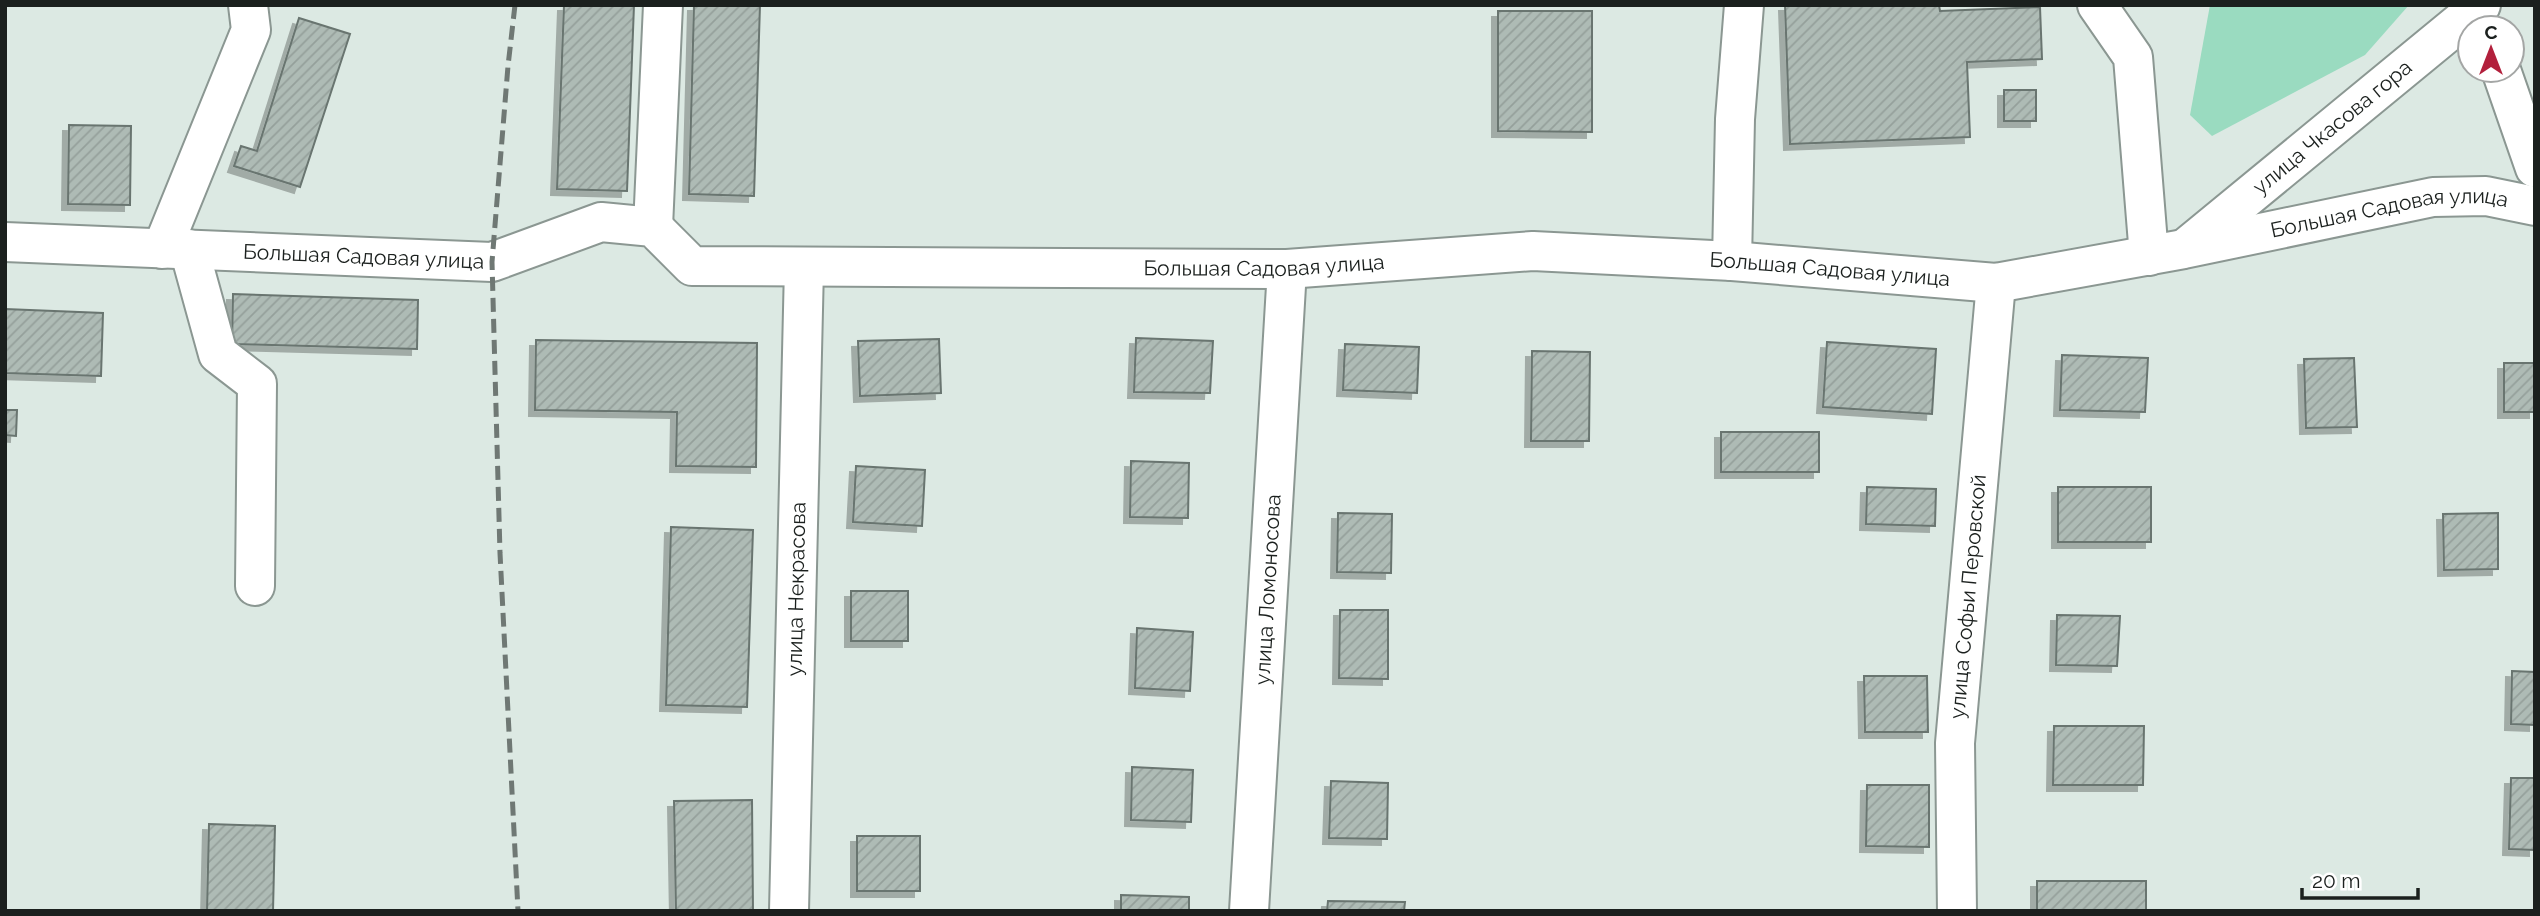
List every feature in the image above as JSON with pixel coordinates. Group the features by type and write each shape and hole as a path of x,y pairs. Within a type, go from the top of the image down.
{"street":[{"path":"248,5 251,30 175,249 218,354 257,384 255,586"},
{"path":"653,227 663,5"},
{"path":"1732,261 1735,119 1744,5"},
{"path":"2097,5 2133,57 2166,253"},
{"name":"улица Чкасова гора","path":"2166,253 2482,13"},
{"path":"2506,84 2535,168"},
{"name":"Большая Садовая улица","path":"5,242 492,262 601,222 653,227 692,265 1287,270 1532,251 1732,261 1996,283 2166,253 2433,197 2486,196 2535,206"},
{"name":"улица Некрасова","path":"789,911 804,267"},
{"name":"улица Ломоносова","path":"1248,911 1287,270"},
{"name":"улица Софьи Перовской","path":"1956,911 1955,743 1996,283"}],"green space":[{"path":"2210,5 2409,5 2365,55 2212,136 2190,115"}],"building":[{"path":"564,5 634,5 627,191 557,189"},
{"path":"694,5 760,5 754,196 689,194"},
{"path":"1785,5 1939,5 1940,11 2040,7 2042,59 1967,62 1970,137 1790,144"},
{"path":"1498,11 1592,11 1592,132 1498,131"},
{"path":"299,18 350,34 300,187 234,166 241,146 257,151"},
{"path":"2004,90 2036,90 2036,121 2004,121"},
{"path":"69,125 131,126 130,205 68,204"},
{"path":"233,294 418,300 417,349 232,344"},
{"path":"5,309 103,313 101,376 5,373"},
{"path":"1136,338 1213,341 1210,393 1134,392"},
{"path":"939,339 941,393 860,396 858,341"},
{"path":"536,340 757,343 756,467 676,466 677,412 535,410"},
{"path":"1827,342 1936,349 1932,414 1823,407"},
{"path":"1345,344 1419,347 1417,393 1343,390"},
{"path":"1532,351 1590,352 1589,441 1531,441"},
{"path":"2062,355 2148,358 2145,412 2060,410"},
{"path":"2354,358 2357,427 2306,428 2304,359"},
{"path":"2504,363 2535,363 2535,412 2504,412"},
{"path":"5,410 17,410 16,436 5,435"},
{"path":"1721,432 1819,432 1819,472 1721,472"},
{"path":"1131,461 1189,463 1188,518 1130,517"},
{"path":"856,466 925,470 922,526 853,522"},
{"path":"1867,487 1936,489 1935,526 1866,524"},
{"path":"2058,487 2151,487 2151,542 2058,542"},
{"path":"1338,513 1392,514 1391,573 1337,572"},
{"path":"2498,513 2498,569 2444,570 2443,514"},
{"path":"671,527 753,530 747,707 666,705"},
{"path":"851,591 908,591 908,641 851,641"},
{"path":"1340,610 1388,610 1388,679 1339,678"},
{"path":"2057,615 2120,616 2117,666 2056,665"},
{"path":"1137,628 1193,632 1190,691 1135,688"},
{"path":"2512,671 2535,672 2535,725 2511,724"},
{"path":"1864,676 1927,676 1928,732 1865,732"},
{"path":"2054,726 2144,726 2143,785 2053,785"},
{"path":"1132,767 1193,770 1191,822 1131,820"},
{"path":"2511,778 2535,778 2535,850 2509,849"},
{"path":"1331,781 1388,783 1387,839 1329,838"},
{"path":"1867,785 1929,785 1929,847 1866,846"},
{"path":"752,800 753,911 676,911 674,801"},
{"path":"209,824 275,826 273,911 207,911"},
{"path":"857,836 920,836 920,891 857,891"},
{"path":"2037,881 2146,881 2146,911 2037,911"},
{"path":"1121,895 1189,897 1189,911 1121,911"},
{"path":"1328,901 1405,902 1404,911 1327,911"}],"railway":[{"path":"515,5 492,262 500,553 518,911"}]}
